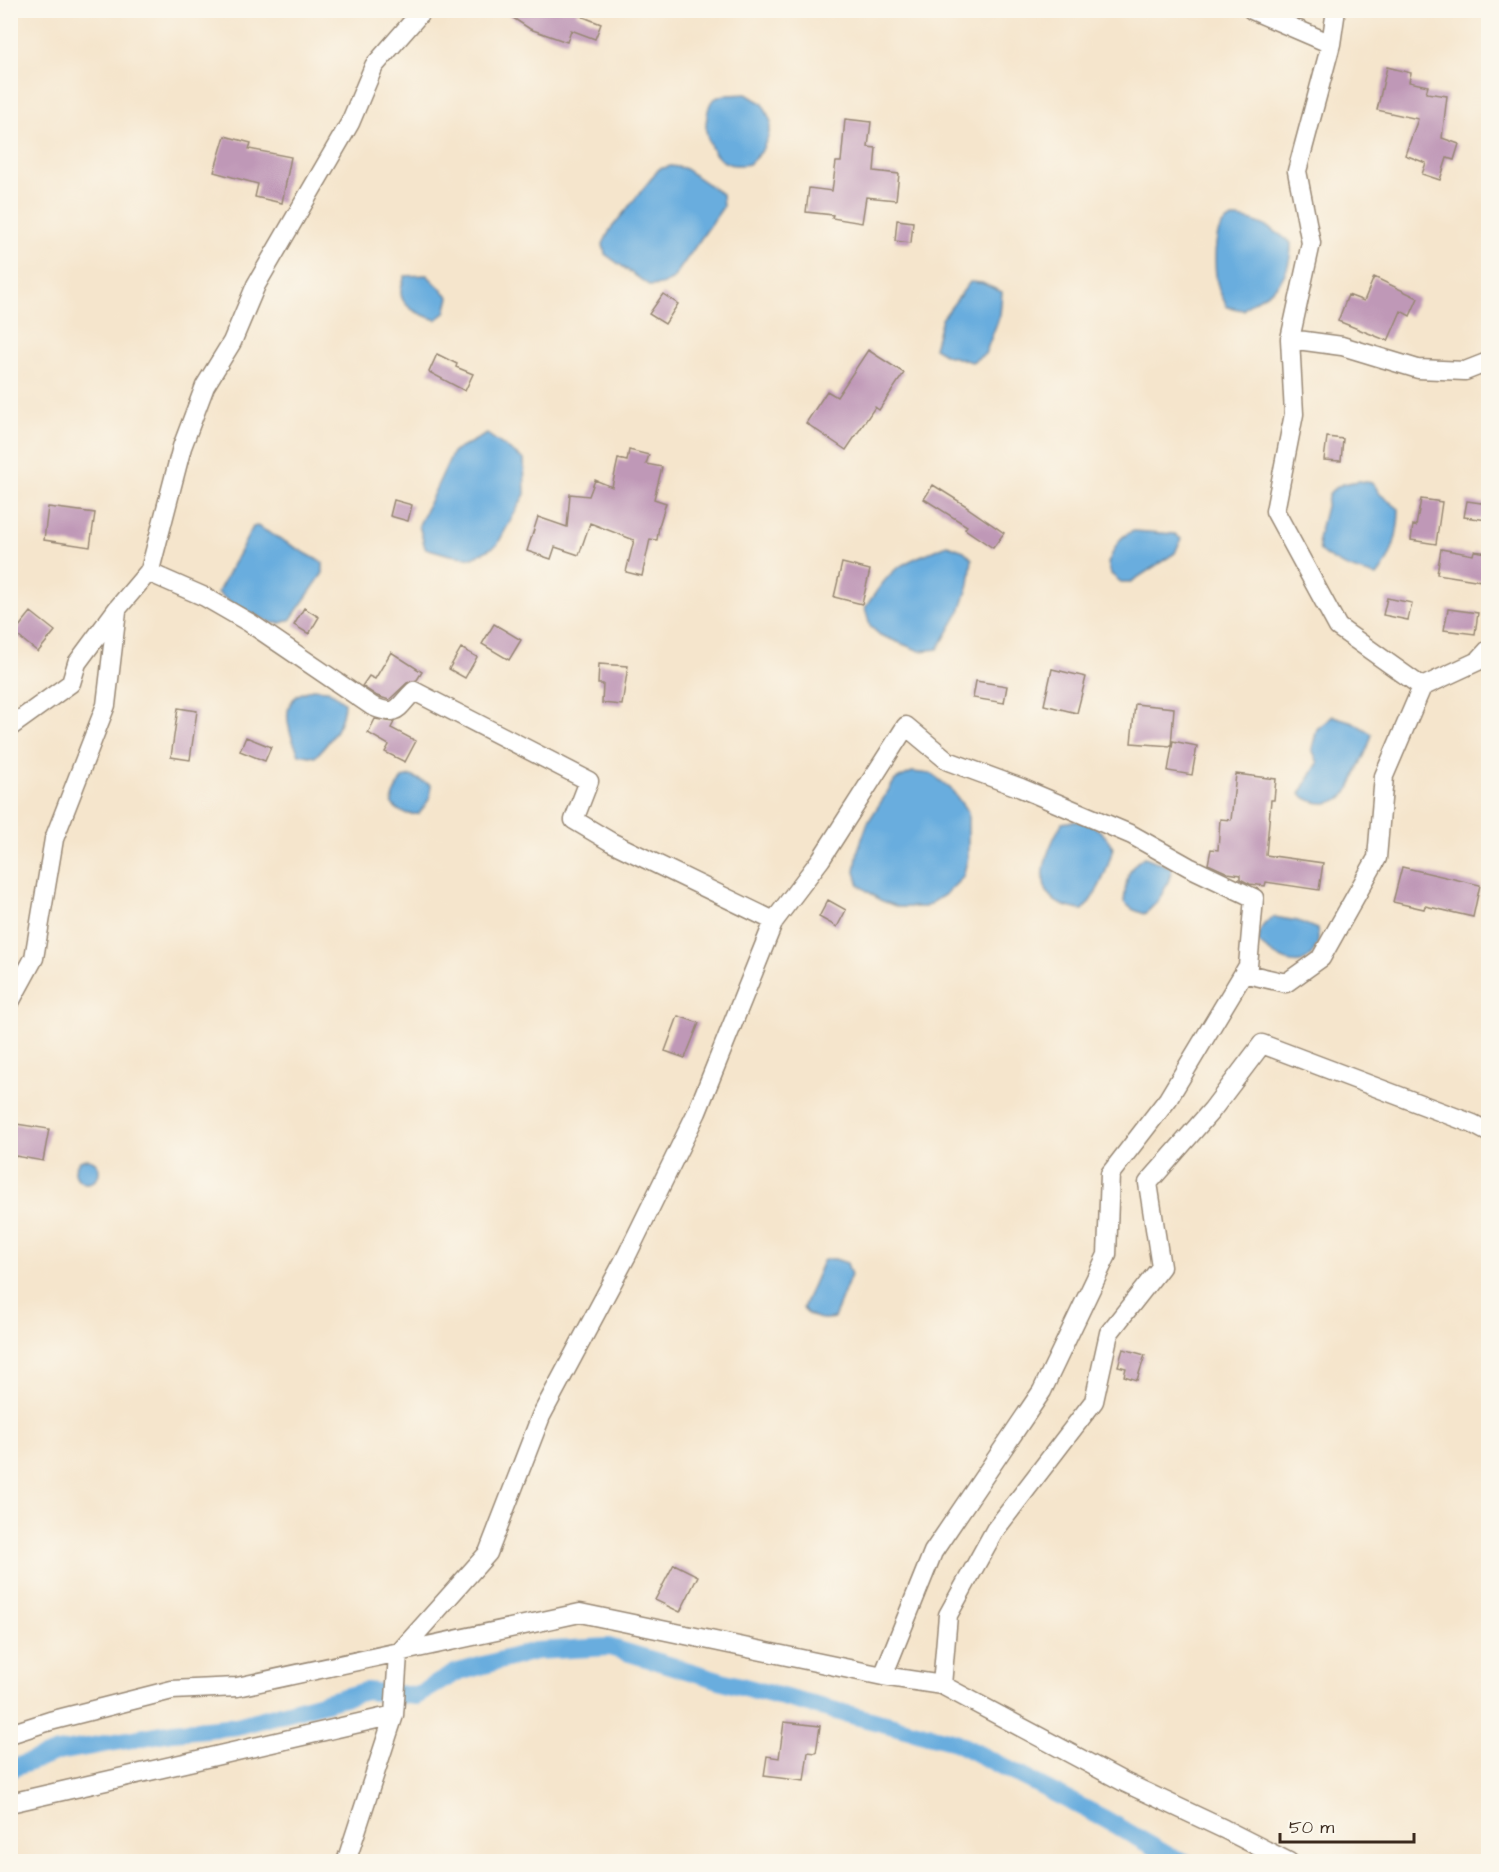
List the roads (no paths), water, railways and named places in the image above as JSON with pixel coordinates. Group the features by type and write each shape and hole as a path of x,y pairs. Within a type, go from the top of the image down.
{"street":[{"path":"10,727 71,683 77,663 148,572 182,447 205,386 232,342 256,285 350,123 374,66 423,10"},
{"path":"1252,10 1331,44"},
{"path":"1336,10 1331,44 1297,171 1311,243 1290,339 1294,414 1275,511 1338,627 1422,687"},
{"path":"1290,339 1342,346 1418,369 1464,371 1488,362"},
{"path":"148,572 205,597 250,623 372,706 386,712 397,710 414,691 589,781 574,820 611,842 774,921"},
{"path":"10,1002 34,957 54,838 106,705 117,609"},
{"path":"346,1862 394,1711 398,1654 488,1553 541,1416 627,1255 697,1112 774,921 820,859 906,726 948,761 1021,788 1132,835 1189,867 1254,898 1247,974 1286,983 1321,958 1377,858 1384,776 1422,687 1478,661 1488,650"},
{"path":"883,1676 933,1552 1042,1391 1107,1255 1110,1174 1168,1099 1248,966"},
{"path":"942,1685 948,1615 995,1530 1094,1401 1109,1333 1161,1267 1148,1183 1212,1110 1262,1044 1488,1132"},
{"path":"10,1734 50,1721 172,1690 237,1687 580,1613 883,1676 942,1685 1124,1782 1224,1828 1289,1862"},
{"path":"10,1803 394,1711"}],"water":[{"path":"746,94 763,104 771,122 768,137 761,152 749,164 735,165 727,163 715,154 708,140 706,124 713,100 724,95"},
{"path":"671,166 684,168 722,194 723,207 672,280 661,285 650,286 605,254 603,244 610,230 659,169"},
{"path":"1232,218 1264,225 1291,243 1288,267 1281,280 1270,291 1243,310 1227,307 1219,290 1216,274 1217,236 1224,223"},
{"path":"427,275 449,297 445,313 436,320 413,310 401,296 405,276"},
{"path":"970,282 982,283 1002,292 1000,315 985,354 972,362 946,355 934,348 942,319"},
{"path":"487,434 524,460 525,494 497,545 473,558 425,548 419,525 453,452"},
{"path":"1359,481 1373,483 1380,494 1399,509 1394,545 1387,562 1377,576 1347,567 1320,551 1318,539 1329,494 1338,486"},
{"path":"257,526 323,563 323,573 291,619 282,623 273,623 261,618 235,605 218,592 253,527"},
{"path":"1134,531 1175,534 1181,539 1175,553 1131,582 1121,582 1111,574 1108,563 1120,540"},
{"path":"947,545 964,551 972,559 969,584 961,609 938,649 920,651 880,635 870,626 865,608 878,588 890,574 901,566"},
{"path":"312,689 328,690 344,702 339,725 315,757 299,754 288,723 289,707 292,701 298,695"},
{"path":"1333,716 1353,722 1372,734 1347,793 1335,801 1321,803 1300,794 1318,763 1312,749 1317,729"},
{"path":"912,772 932,774 951,789 968,812 968,857 963,877 946,894 925,907 898,907 880,900 859,885 855,872 858,850 868,822 895,780"},
{"path":"411,776 431,785 430,798 419,814 404,813 392,804 393,795 402,778"},
{"path":"1074,821 1097,829 1106,836 1113,847 1102,880 1083,910 1065,906 1053,899 1046,890 1044,878 1049,851 1062,823"},
{"path":"1145,857 1172,868 1162,894 1144,914 1132,909 1124,902 1128,876 1134,865"},
{"path":"1274,917 1298,921 1317,929 1317,943 1308,959 1301,962 1286,961 1259,943 1262,927"},
{"path":"87,1159 96,1162 99,1171 96,1180 87,1183 78,1180 75,1171 78,1162"},
{"path":"827,1259 847,1263 851,1275 834,1318 825,1319 812,1316 803,1308 823,1261"}],"waterway":[{"path":"10,1769 58,1752 173,1732 237,1726 366,1691 416,1696 455,1673 535,1651 609,1647 729,1683 955,1742 1105,1819 1169,1856 1185,1862"}]}
